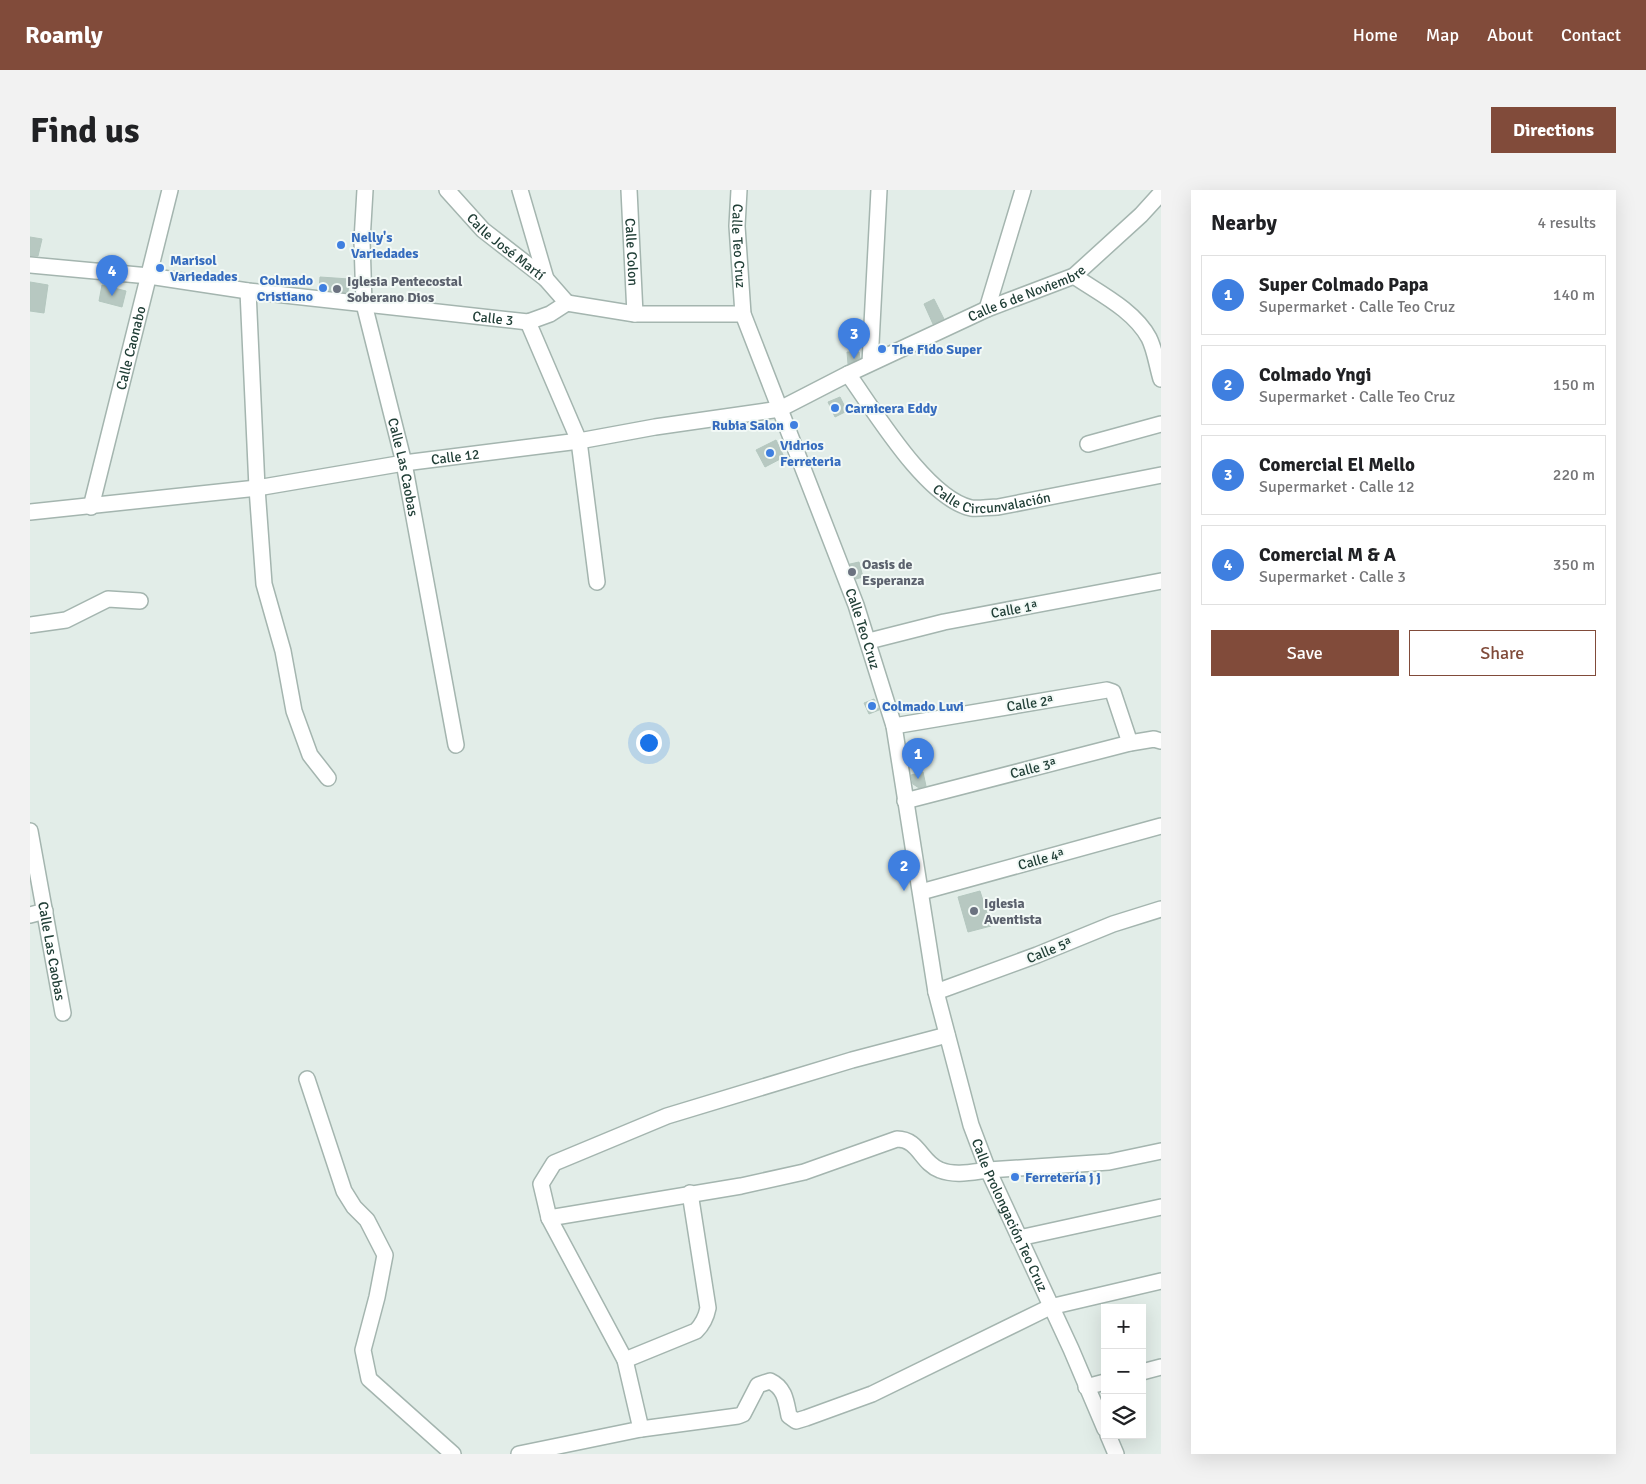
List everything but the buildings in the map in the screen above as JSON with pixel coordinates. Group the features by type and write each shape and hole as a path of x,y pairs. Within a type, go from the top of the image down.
{"street":[{"name":"Calle Caonabo","path":"91,507 170,190"},
{"name":"Calle Las Caobas","path":"365,190 362,241 364,304 404,462 456,746"},
{"name":"Calle José Martí","path":"446,190 483,230 546,279 567,303"},
{"path":"520,190 546,279"},
{"name":"Calle Colon","path":"629,190 635,314"},
{"name":"Calle Teo Cruz","path":"739,190 737,226 743,314 869,641 894,726 936,992"},
{"path":"870,363 879,190"},
{"path":"987,310 1023,190"},
{"name":"Calle 6 de Noviembre","path":"870,363 987,310 1074,276 1142,215 1161,193"},
{"name":"Calle 3","path":"30,265 148,276 248,291 528,322 550,314 567,303"},
{"path":"1074,276 1128,313 1140,325 1149,339 1161,379"},
{"path":"248,291 257,488 264,584 283,651 294,711 310,755 328,778"},
{"path":"567,303 635,314 743,314"},
{"path":"528,322 579,440 597,582"},
{"name":"Calle 12","path":"30,512 257,488 404,462 579,440 655,426 780,408 870,363"},
{"name":"Calle Circunvalación","path":"848,374 913,464 939,490 954,501 972,508 998,507 1161,475"},
{"path":"1088,444 1161,424"},
{"name":"Calle 1ª","path":"869,641 944,622 1161,581"},
{"path":"30,625 66,620 108,599 140,602"},
{"name":"Calle 2ª","path":"894,726 1107,690 1113,692 1130,743"},
{"name":"Calle 3ª","path":"905,800 1130,743 1154,739 1161,741"},
{"name":"Calle 4ª","path":"921,892 1161,826"},
{"name":"Calle Las Caobas","path":"30,831 63,1013"},
{"name":"Calle 5ª","path":"936,992 1037,955 1112,924 1161,909"},
{"path":"30,915 45,911"},
{"name":"Calle Prolongación Teo Cruz","path":"936,992 971,1125 988,1170 1071,1349 1101,1420"},
{"path":"641,1429 625,1360 549,1218 541,1184 554,1163 667,1116 852,1060 948,1035"},
{"path":"307,1079 344,1191 354,1207 367,1220 385,1255 377,1297 363,1350 369,1379 453,1454"},
{"path":"549,1218 740,1186 804,1172 897,1139 912,1142 937,1170 958,1173 1109,1162 1161,1151"},
{"path":"625,1360 696,1331 703,1324 707,1315 708,1308 690,1193"},
{"path":"1019,1238 1161,1207"},
{"path":"519,1454 641,1429 738,1416 743,1414 758,1385 770,1381 778,1385 782,1390 789,1416 796,1421 872,1394 1050,1307 1161,1281"},
{"path":"1146,1371 1161,1366"},
{"path":"1086,1388 1101,1383"},
{"path":"1110,1439 1116,1454"}],"place":[{"name":"Nelly's Variedades","path":"341,245"},
{"name":"Marisol Variedades","path":"160,268"},
{"name":"Colmado Cristiano","path":"323,288"},
{"name":"Iglesia Pentecostal Soberano Dios","path":"337,289"},
{"name":"Comercial M & A","path":"112,296"},
{"name":"The Fido Super","path":"882,349"},
{"name":"Comercial El Mello","path":"854,359"},
{"name":"Carnicera Eddy","path":"835,408"},
{"name":"Rubia Salon","path":"794,425"},
{"name":"Vidrios Ferreteria","path":"770,453"},
{"name":"Oasis de Esperanza","path":"852,572"},
{"name":"Colmado Luvi","path":"872,706"},
{"name":"Super Colmado Papa","path":"918,779"},
{"name":"Colmado Yngi","path":"904,891"},
{"name":"Iglesia Aventista","path":"974,911"},
{"name":"Ferretería j j","path":"1015,1177"}]}
